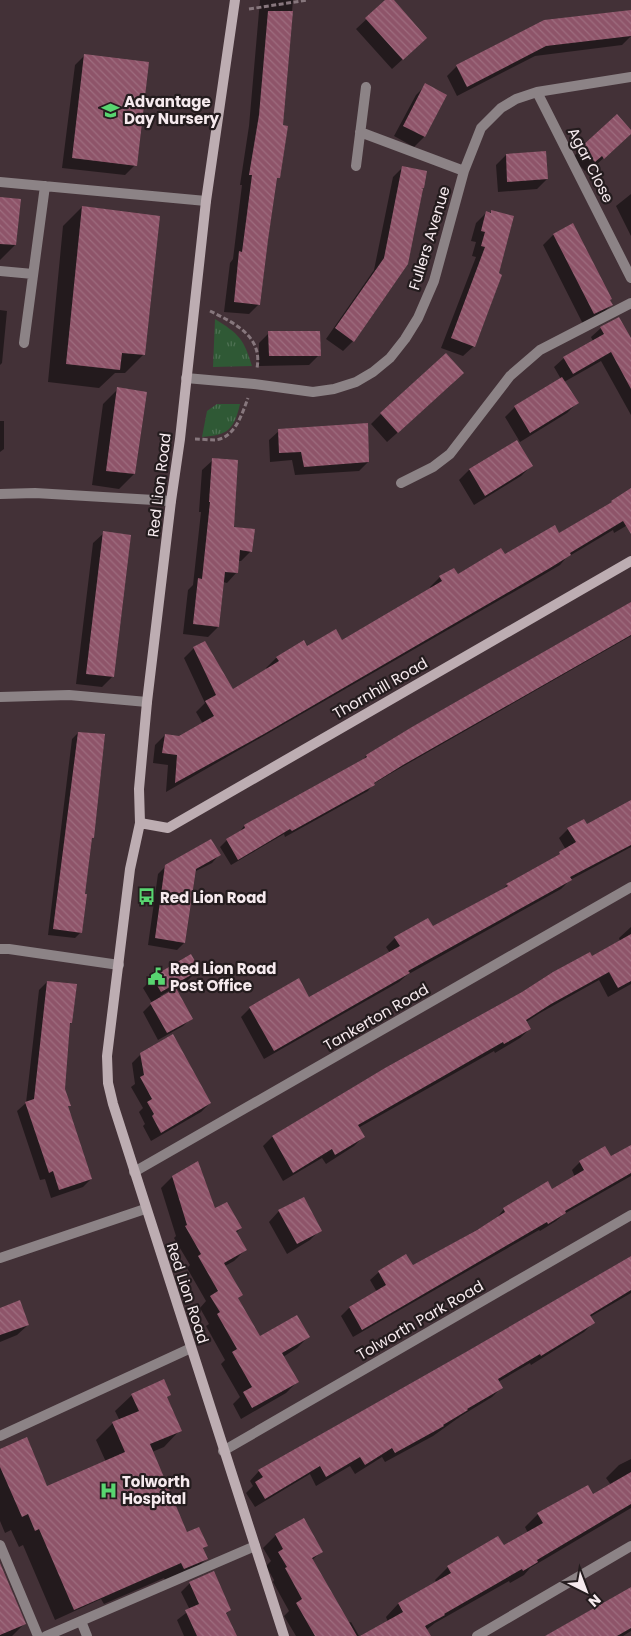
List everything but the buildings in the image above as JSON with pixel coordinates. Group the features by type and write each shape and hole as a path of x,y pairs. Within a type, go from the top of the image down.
{"street":[{"name":"Red Lion Road","path":"234,4 206,201 180,439 171,501 148,702 140,789 140,822 130,869 107,1056 108,1082 113,1104 284,1636"},
{"name":"Fullers Avenue","path":"186,378 313,392 334,389 356,382 373,372 395,351 418,318 434,281 464,171 481,128 501,108 516,99 537,92 631,77"},
{"path":"356,166 366,87"},
{"name":"Agar Close","path":"537,92 631,278"},
{"path":"360,132 464,171"},
{"path":"0,182 206,201"},
{"path":"24,343 45,186"},
{"path":"0,271 33,274"},
{"path":"401,483 433,467 450,454 510,376 540,350 631,302"},
{"path":"0,494 171,501"},
{"name":"Thornhill Road","path":"140,822 168,828 631,560"},
{"path":"0,697 69,695 148,702"},
{"name":"Tankerton Road","path":"134,1172 631,886"},
{"path":"0,949 118,965"},
{"path":"0,1258 146,1209"},
{"name":"Tolworth Park Road","path":"223,1451 631,1216"},
{"path":"0,1436 191,1348"},
{"path":"0,1544 38,1636"},
{"path":"46,1636 255,1546"},
{"path":"477,1636 631,1546"},
{"path":"81,1621 87,1636"}],"path":[{"path":"234,4 255,9 308,0"}],"green space":[{"path":"215,319 235,333 243,343 252,366 213,367"},
{"path":"217,404 240,404 235,420 224,433 202,437 207,411"}],"place":[{"name":"Advantage Day Nursery","path":"110,110"},
{"name":"Red Lion Road","path":"146,897"},
{"name":"Red Lion Road Post Office","path":"156,977"},
{"name":"Tolworth Hospital","path":"108,1490"}]}
